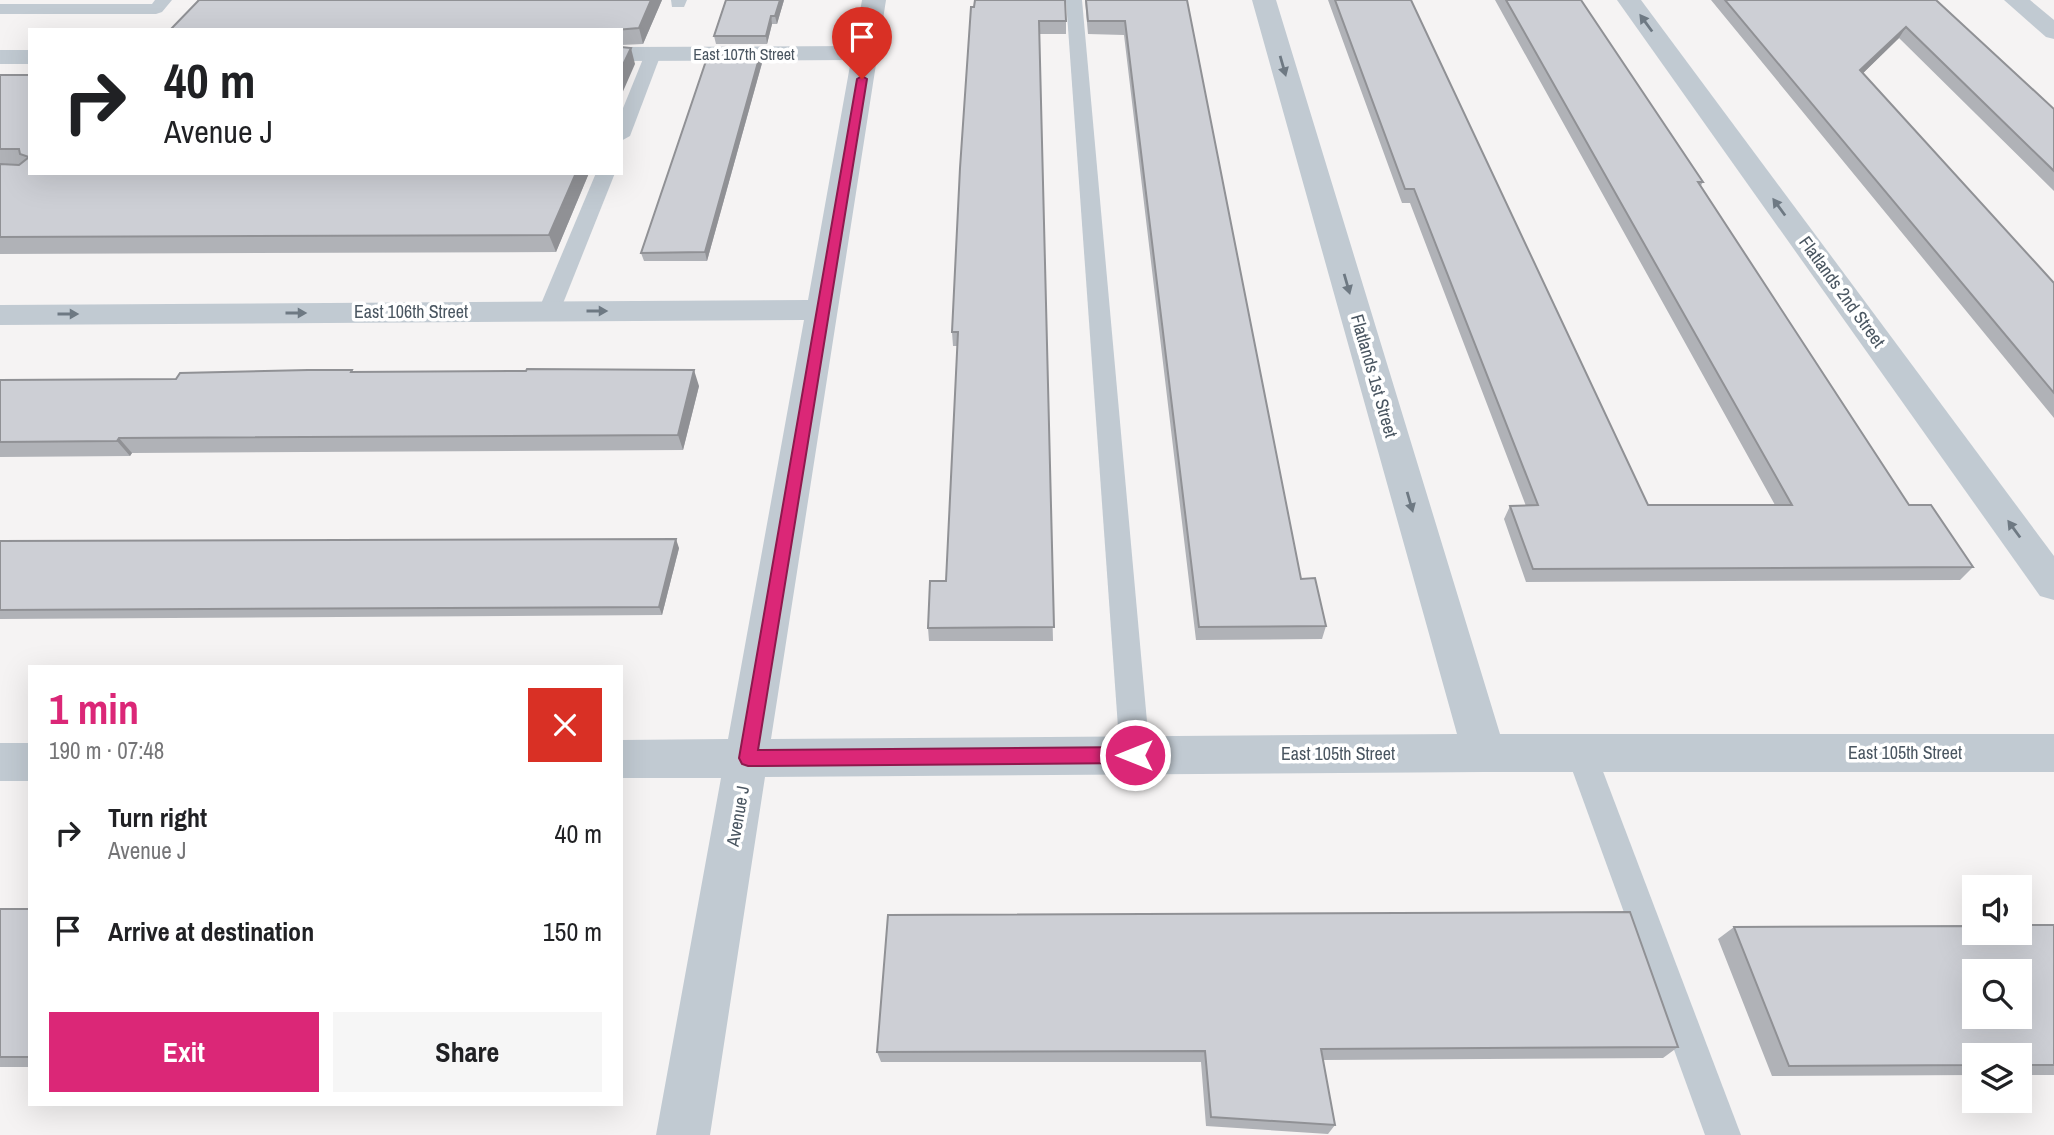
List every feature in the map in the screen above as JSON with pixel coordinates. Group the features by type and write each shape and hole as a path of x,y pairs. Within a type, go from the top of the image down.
{"street":[{"name":"Avenue J","path":"683,1135 874,0"},
{"name":"Flatlands 1st Street","path":"1264,0 1484,753"},
{"name":"Flatlands 2nd Street","path":"1629,0 2054,585"},
{"path":"2016,0 2054,32"},
{"name":"East 107th Street","path":"623,54 866,53"},
{"path":"0,57 28,57"},
{"name":"East 106th Street","path":"0,314 823,310"},
{"name":"East 105th Street","path":"623,759 1484,753 2054,753"},
{"path":"0,762 28,762"}],"lane":[{"path":"0,9 156,9 164,0"},
{"path":"1073,0 1087,140 1135,755"},
{"path":"623,131 653,54"},
{"path":"549,311 605,175"},
{"path":"1581,753 1723,1135"}],"building":[{"path":"199,0 651,0 639,28 623,29 172,28"},
{"path":"726,0 780,0 775,16 771,16 766,36 714,36"},
{"path":"975,0 1065,0 1066,21 1039,21 1054,627 928,628 930,581 946,581 958,332 952,332 960,168 971,7 974,7"},
{"path":"1086,0 1187,0 1301,579 1315,578 1326,626 1199,627 1125,21 1088,21"},
{"path":"1335,0 1411,0 1648,505 1792,505 1506,0 1581,0 1703,182 1698,182 1909,505 1931,505 1973,567 1533,569 1510,506 1538,505 1414,189 1405,189"},
{"path":"1725,0 1936,0 2054,109 2054,171 1906,27 1860,70 2054,283 2054,393"},
{"path":"623,47 631,48 623,65"},
{"path":"708,55 760,55 705,252 641,253"},
{"path":"0,75 28,75 28,157 20,154 19,149 0,149"},
{"path":"28,158 28,175 575,175 549,235 0,237 0,164 19,165"},
{"path":"308,370 352,370 351,372 694,370 678,435 119,438 117,441 0,442 0,380 176,379 180,373"},
{"path":"676,539 659,607 0,610 0,541"},
{"path":"0,909 28,909 28,1057 0,1057"},
{"path":"1630,912 1678,1047 1321,1049 1335,1125 1211,1117 1205,1051 877,1052 888,915"},
{"path":"2032,925 2054,925 2054,1065 2032,1065 2032,1043 1962,1043 1962,1065 1789,1066 1734,927 1962,926 1962,945 2032,945"}],"route":[{"path":"862,79 748,758 1135,755"}]}
